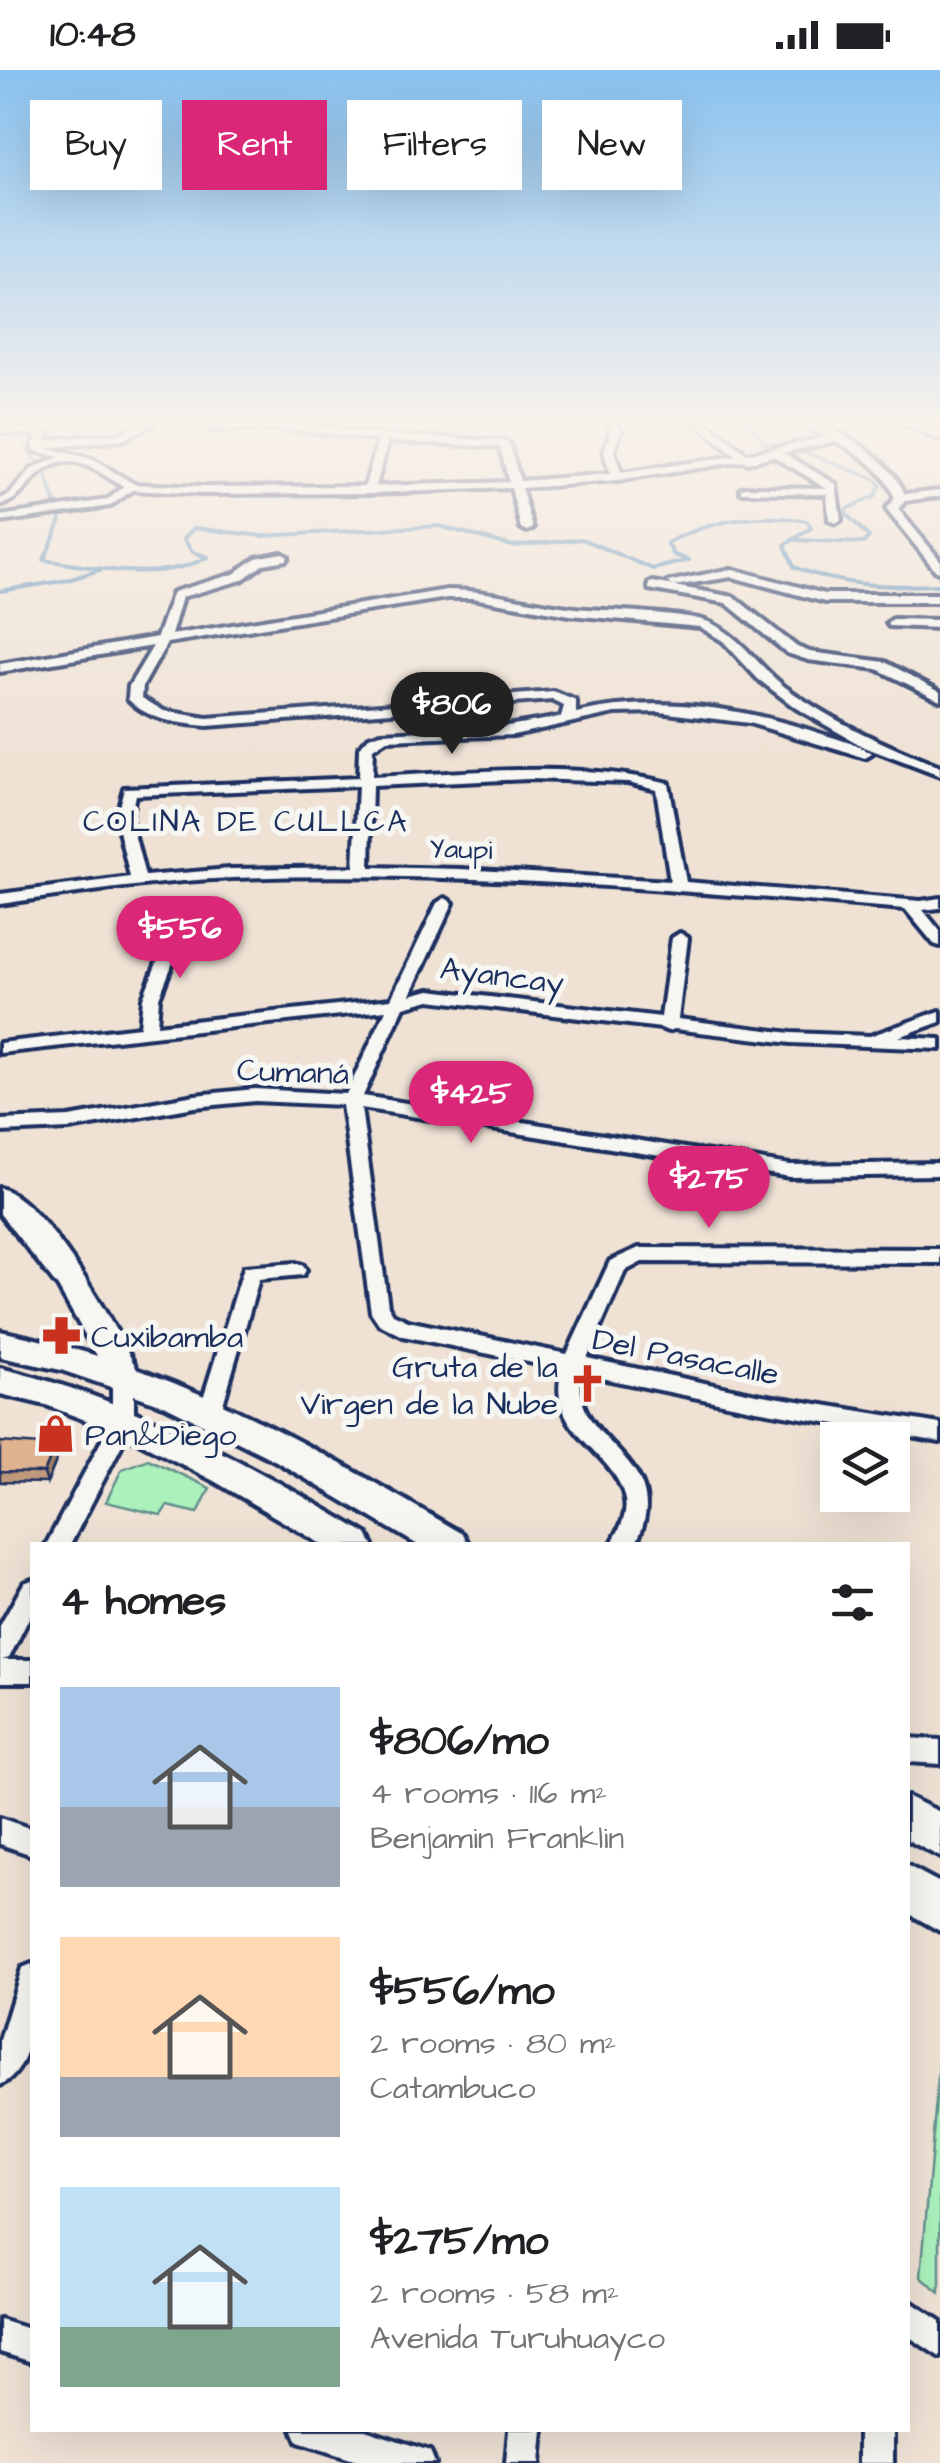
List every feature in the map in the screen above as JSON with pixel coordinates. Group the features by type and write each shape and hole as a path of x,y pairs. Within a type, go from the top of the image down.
{"main road":[{"path":"0,1344 46,1351 123,1373 211,1408 445,1542"},
{"path":"0,1381 73,1401 211,1458 349,1542"},
{"path":"910,1818 940,1836"},
{"path":"910,1889 940,1908"}],"street":[{"path":"914,536 940,568"},
{"path":"282,558 260,561 238,577 176,595 164,639 136,686 135,699 148,712 207,722 535,695 566,699 572,704 568,718"},
{"path":"940,598 825,598 732,573 652,586 730,600 792,650 808,656 880,665 940,696"},
{"path":"0,668 447,594 703,624 728,638 763,676 801,705 865,748 940,788"},
{"path":"893,622 940,624"},
{"path":"362,871 366,748 386,736 528,729 624,708 734,715 793,728 940,772"},
{"path":"138,880 123,818 130,792 529,776 652,782 663,786 679,888"},
{"name":"Yaupi","path":"0,900 185,875 458,871 915,906 940,903"},
{"path":"0,911 21,901 73,888"},
{"path":"351,1102 445,903"},
{"path":"915,906 940,941"},
{"path":"148,1032 151,998 181,922"},
{"path":"668,1026 680,938"},
{"name":"Ayancay","path":"0,1048 399,1003 420,996 791,1038 940,1044"},
{"path":"871,1042 940,1016"},
{"name":"Cumaná","path":"0,1126 68,1123 255,1095 351,1102 790,1171 940,1168"},
{"name":"Del Pasacalle","path":"351,1102 378,1307 386,1319 403,1328 756,1402 940,1432"},
{"path":"0,1198 32,1229 123,1373 123,1421 60,1542"},
{"path":"625,1542 634,1529 638,1507 635,1490 580,1415 570,1390 575,1364 616,1266 639,1256 940,1256"},
{"path":"211,1408 250,1272 296,1270"},
{"path":"0,1650 7,1622 30,1593"},
{"path":"0,1671 30,1671"},
{"path":"910,1750 940,1752"},
{"path":"0,1831 30,1841"},
{"path":"0,2070 10,2056 30,1985"},
{"path":"910,2318 940,2342"},
{"path":"0,2336 30,2345"},
{"path":"317,2432 418,2463"},
{"path":"522,2463 526,2432"},
{"path":"876,2432 876,2463"}],"green space":[{"path":"148,1459 210,1488 198,1513 167,1506 161,1515 106,1502 122,1469"},
{"path":"940,2051 940,2293 921,2277"}],"building":[{"path":"0,1442 55,1446 44,1473 0,1472"}],"waterway":[{"path":"54,536 44,560 127,571 169,570 208,557 193,552 183,539 186,536"},
{"path":"259,536 268,536"},
{"path":"475,536 513,546 582,539 653,569 689,560 674,555 667,543 683,536"},
{"path":"799,536 785,545 794,567 812,574 866,584 940,585"},
{"path":"795,540 864,543 868,536"},
{"path":"0,591 68,580 102,569"}],"place":[{"name":"Cuxibamba","path":"61,1336"},
{"name":"Gruta de la Virgen de la Nube","path":"588,1384"},
{"name":"Pan&Diego","path":"55,1434"}],"district":[{"name":"COLINA DE CULLCA","path":"246,821"}]}
